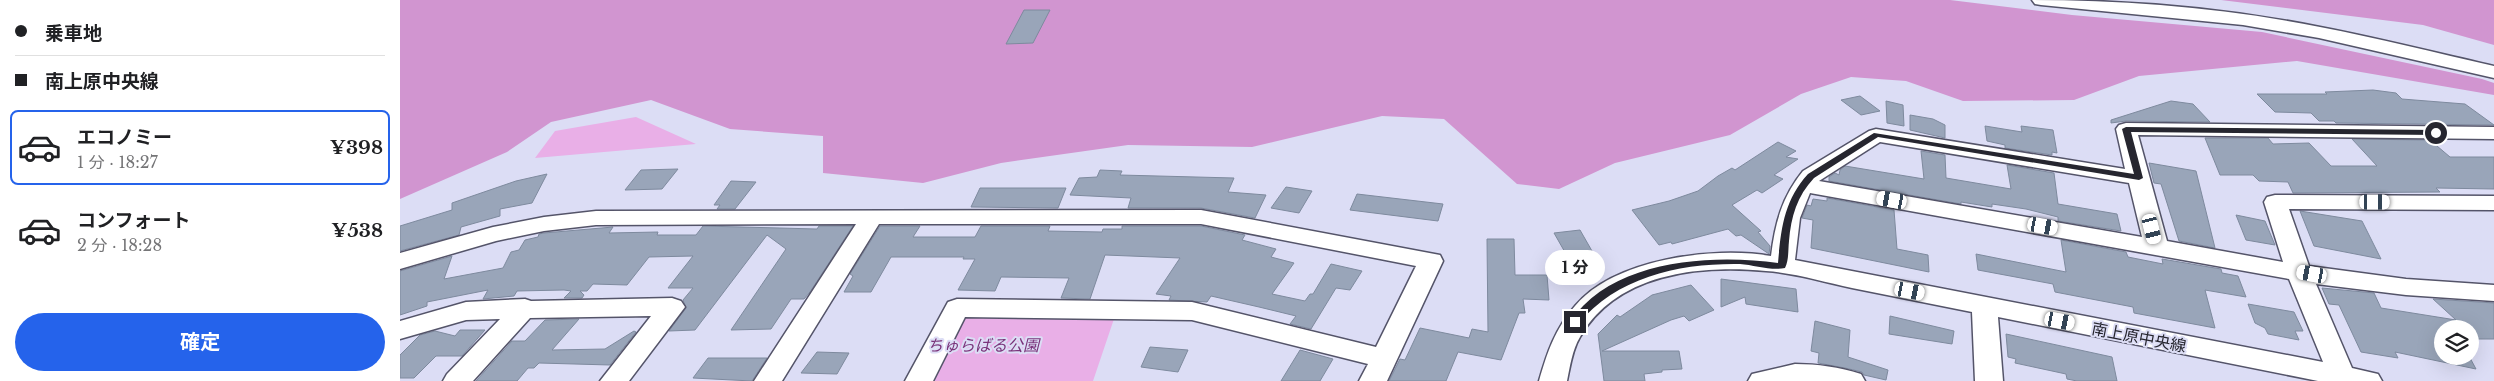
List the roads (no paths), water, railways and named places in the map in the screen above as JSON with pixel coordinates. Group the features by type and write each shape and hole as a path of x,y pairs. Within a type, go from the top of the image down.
{"street":[{"path":"2042,0 2243,20 2319,32 2494,72"},
{"path":"2156,246 2126,129 2494,133"},
{"path":"1782,266 1786,220 1793,201 1803,185 1811,176 1876,135 2139,178"},
{"path":"1803,185 2299,272 2406,287 2494,293"},
{"path":"2342,379 2299,272 2275,202 2494,203"},
{"path":"768,381 872,217"},
{"path":"400,261 493,234 544,224 596,218 872,217 1201,217 1430,261 1377,370 1192,311 957,308 919,381"},
{"name":"南上原中央線","path":"1553,381 1566,336 1586,309 1602,296 1629,280 1673,266 1704,262 1748,262 1782,266 2342,379 2368,381"},
{"path":"1984,306 1990,381"},
{"path":"400,330 466,311 525,308 672,307 614,381"},
{"path":"457,381 525,308"},
{"path":"1762,381 1794,373 1816,374 1851,381"}],"park label":[{"name":"ちゅらばる公園","path":"983,345"}]}
